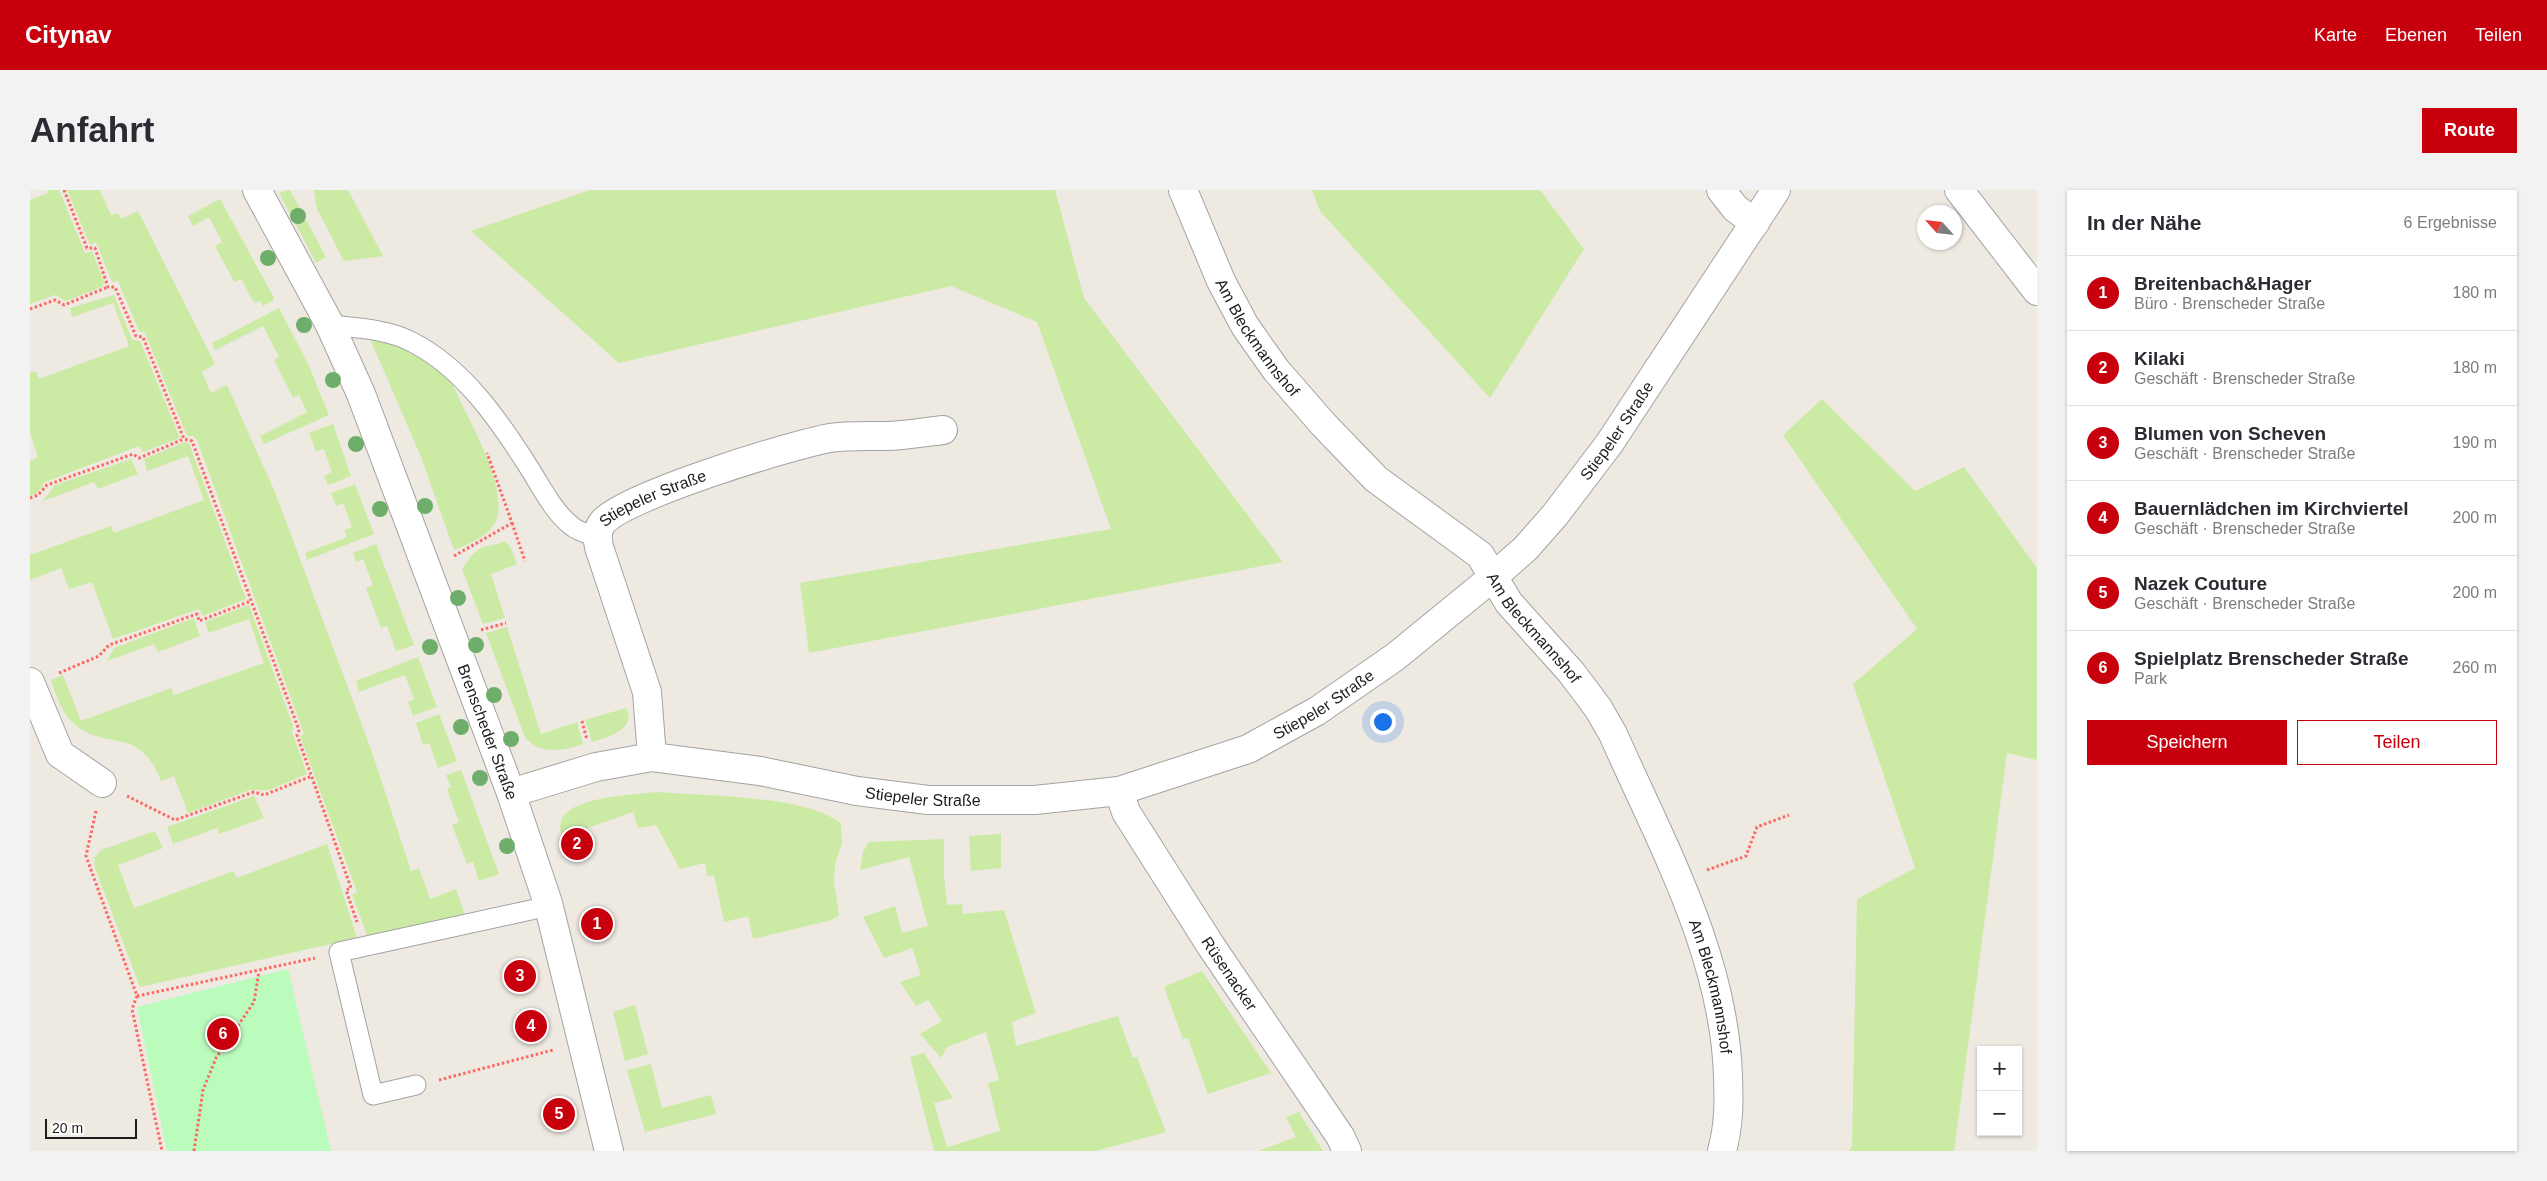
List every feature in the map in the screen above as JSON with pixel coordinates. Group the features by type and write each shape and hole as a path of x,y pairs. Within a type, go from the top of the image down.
{"street":[{"name":"Brenscheder Straße","path":"257,190 330,324 361,394 511,793 549,906 609,1151"},
{"name":"Am Bleckmannshof","path":"1183,190 1194,222 1225,288 1245,326 1276,370 1323,424 1376,479 1480,555 1508,603 1571,672 1598,708 1613,734 1699,930 1720,999 1727,1060 1729,1110 1722,1151"},
{"path":"1721,190 1735,208 1755,223"},
{"name":"Stiepeler Straße","path":"511,793 596,767 652,757 760,771 857,791 928,800 1035,800 1120,791 1248,749 1317,711 1395,657 1493,577 1556,516 1609,444 1776,190"},
{"path":"1959,190 2037,291"},
{"name":"Stiepeler Straße","path":"652,757 647,692 597,537 603,521 630,504 697,478 780,451 828,438 858,434 887,436 943,430"},
{"path":"31,684 60,754 102,783"},
{"name":"Rüsenacker","path":"1120,791 1126,812 1131,820 1211,946 1340,1136 1347,1151"}],"lane":[{"path":"330,324 378,330 412,342 437,359 462,380 497,418 555,509 573,528 597,537"},
{"path":"416,1085 373,1095 339,952 549,906"}],"path":[{"path":"64,190 88,248 96,248 108,287"},
{"path":"30,309 55,300 64,305 108,287 115,287 136,336 143,337 184,439"},
{"path":"30,498 38,495 47,485 132,454 139,458 184,439 192,441 299,730 297,735 351,888 346,890 365,946"},
{"path":"487,451 525,562"},
{"path":"427,571 512,523"},
{"path":"31,684 99,656 109,645 196,614 199,621 251,600"},
{"path":"162,1151 132,1009 137,996 86,856 102,783 174,820 254,792 264,795 312,776"},
{"path":"1678,881 1746,856 1757,827 1789,815"},
{"path":"137,996 259,971 339,952"},
{"path":"194,1151 203,1090 216,1058 254,1002 259,971"},
{"path":"416,1085 559,1048"}],"green space":[{"path":"47,190 59,190 85,253 92,251 104,282 102,287 66,301 55,295 30,304 30,200 48,193"},
{"path":"67,190 102,190 100,191 111,215 118,213 121,219 138,211 215,364 202,372 211,393 227,385 275,492 372,752 411,871 419,868 430,899 456,889 466,918 369,940 352,895 357,892 300,736 304,734 197,440 193,436 187,436 145,333 139,331 118,281 112,282 96,242 90,245"},
{"path":"290,190 326,257 316,263 279,193"},
{"path":"314,190 348,190 383,256 344,261 317,209"},
{"path":"590,190 1055,190 1084,298 1283,562 809,653 800,583 1111,529 1037,322 951,286 619,363 471,231"},
{"path":"1312,190 1540,190 1584,249 1490,398 1320,211"},
{"path":"220,199 273,296 274,300 263,306 260,301 254,303 241,279 234,282 215,246 222,242 209,217 193,226 188,216"},
{"path":"114,295 132,340 140,341 180,438 143,452 139,446 45,482 37,493 30,496 30,461 38,457 30,432 30,373 36,371 39,379 129,346 113,303 72,317 70,308"},
{"path":"279,308 309,366 329,415 264,444 260,436 307,412 299,395 293,398 274,360 279,357 263,326 215,350 212,343"},
{"path":"374,339 384,341 414,354 448,378 473,427 494,479 498,496 498,511 492,528 471,543 454,550 421,457 371,341"},
{"path":"1822,399 1915,491 1964,467 2037,568 2037,760 2007,753 1954,1151 1849,1151 1852,1146 1857,899 1915,868 1853,684 1917,629 1783,435"},
{"path":"333,424 351,476 328,485 324,476 332,472 324,449 316,451 309,433"},
{"path":"185,442 189,443 246,599 203,616 199,609 113,639 92,582 69,589 61,568 30,580 30,555 111,526 114,533 204,500 188,456 147,471 144,459"},
{"path":"131,459 138,474 98,489 94,482 43,501 55,485"},
{"path":"355,484 374,534 307,560 305,553 347,537 344,530 352,527 343,503 336,506 331,493"},
{"path":"504,541 510,546 517,564 491,574 505,618 483,624 462,569 470,557 478,550"},
{"path":"376,544 414,645 396,651 387,626 381,628 366,588 373,585 363,559 356,562 353,553"},
{"path":"249,605 293,726 292,732 307,774 269,790 250,790 188,813 174,776 161,781 152,763 132,745 96,736 84,731 72,722 61,708 51,680 63,675 81,721 171,688 174,695 264,663 249,619 209,633 205,622"},
{"path":"194,618 200,636 158,652 154,644 107,661 114,648"},
{"path":"507,627 541,734 577,722 583,744 560,750 552,750 537,747 525,737 486,633"},
{"path":"418,657 437,707 413,716 408,702 414,699 405,675 359,692 356,681"},
{"path":"626,708 629,715 628,722 624,727 612,735 592,742 585,720"},
{"path":"439,714 457,761 438,768 429,743 423,745 416,723"},
{"path":"461,770 499,874 479,881 473,862 467,864 452,825 459,822 447,789 451,787 446,775"},
{"path":"657,792 753,798 779,802 824,814 841,823 842,843 835,864 834,882 839,915 832,920 753,939 748,916 724,922 714,875 707,876 705,863 680,869 656,825 638,828 633,812 562,837 561,822 566,813 576,807 603,798"},
{"path":"254,796 264,818 219,834 217,828 173,844 167,827"},
{"path":"155,831 163,848 118,865 134,908 233,871 237,878 327,844 357,938 140,987 95,868 94,858 101,850"},
{"path":"1001,834 1001,868 971,871 969,836"},
{"path":"944,839 944,876 947,905 962,904 963,914 1004,910 1036,1013 1012,1022 1016,1046 1118,1016 1133,1058 1137,1057 1166,1132 1096,1151 934,1151 910,1057 924,1053 953,1098 934,1103 947,1147 1000,1131 988,1083 999,1080 986,1032 947,1047 941,1058 920,1034 942,1021 928,1000 916,1006 900,982 921,975 912,948 884,958 863,917 895,906 902,933 928,926 909,857 860,870 863,852 869,842"},
{"path":"288,969 331,1151 167,1151 137,1007"},
{"path":"1202,971 1271,1073 1208,1094 1188,1038 1183,1039 1164,987"},
{"path":"635,1005 648,1054 625,1061 613,1012"},
{"path":"651,1064 662,1108 711,1095 716,1114 645,1132 627,1070"},
{"path":"1299,1112 1323,1151 1258,1151 1296,1137 1286,1117"}],"place":[{"name":"Kilaki","path":"577,844"},
{"name":"Breitenbach&Hager","path":"597,924"},
{"name":"Blumen von Scheven","path":"520,976"},
{"name":"Bauernlädchen im Kirchviertel","path":"531,1026"},
{"name":"Spielplatz Brenscheder Straße","path":"223,1034"},
{"name":"Nazek Couture","path":"559,1114"}]}
